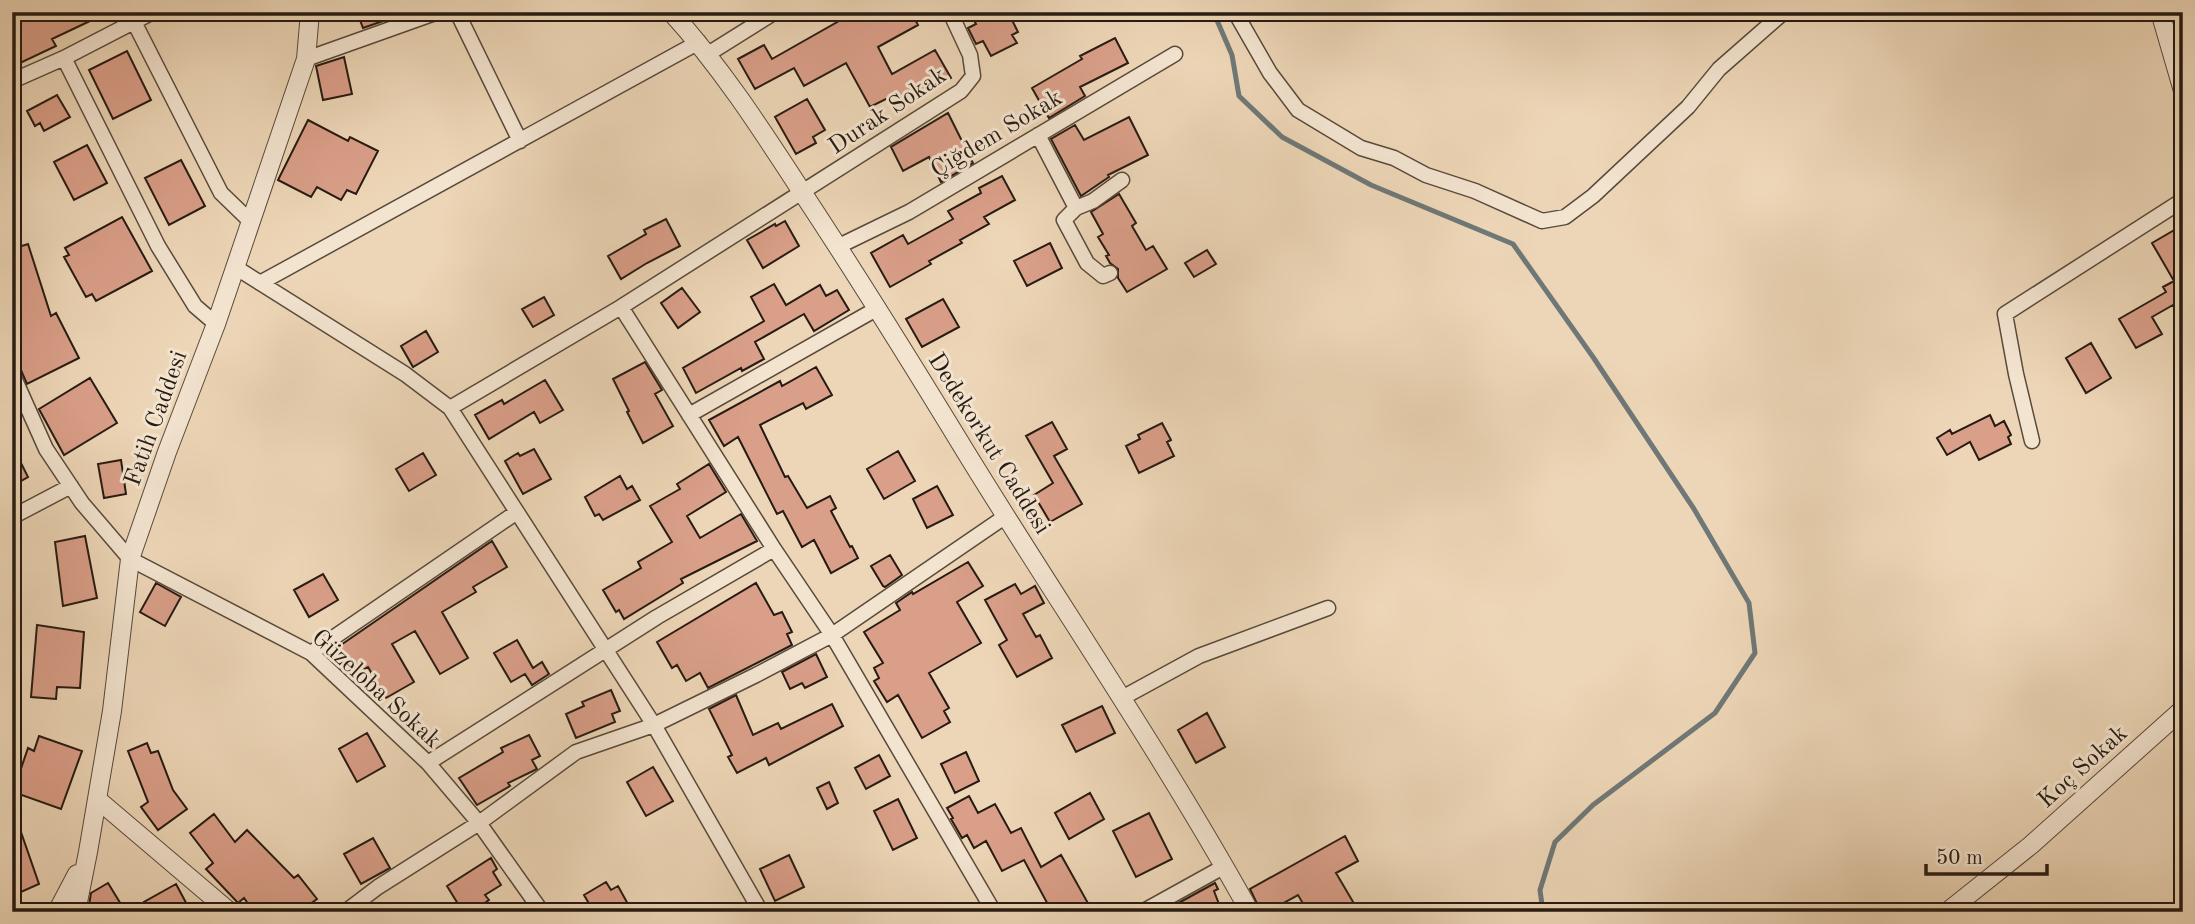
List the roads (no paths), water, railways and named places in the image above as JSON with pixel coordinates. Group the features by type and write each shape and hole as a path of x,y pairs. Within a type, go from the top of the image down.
{"street":[{"path":"12,81 64,58 131,17 153,12"},
{"name":"Fatih Caddesi","path":"74,912 88,852 113,711 130,559 216,324 306,59 310,12"},
{"path":"306,59 438,12"},
{"path":"457,12 520,141"},
{"name":"Dedekorkut Caddesi","path":"671,12 704,48 878,308 1122,698 1250,912"},
{"path":"260,283 520,141 775,12"},
{"name":"Durak Sokak","path":"450,408 621,307 961,91 972,76 971,55 950,12"},
{"path":"1235,12 1270,74 1298,110 1361,148 1394,158 1426,175 1475,191 1542,221 1565,217 1593,196 1688,107 1719,69 1784,12"},
{"path":"2160,12 2183,91"},
{"path":"131,17 221,193 250,221"},
{"name":"Çiğdem Sokak","path":"838,246 909,212 1174,54"},
{"path":"64,58 158,246 195,306 216,324"},
{"path":"1038,135 1076,208"},
{"path":"1110,273 1104,276 1087,262 1064,220 1076,208 1093,201 1122,180"},
{"path":"2032,440 2016,374 2006,314 2183,200"},
{"path":"235,267 405,374 450,408 653,725 761,912"},
{"path":"621,307 774,549 832,635 994,912"},
{"path":"689,415 878,308"},
{"path":"12,373 46,449 82,503 130,559"},
{"path":"12,517 71,486"},
{"path":"311,653 517,512"},
{"path":"345,912 378,887 479,823 576,752 653,725 832,635 1006,516"},
{"path":"428,763 605,650 774,549"},
{"name":"Güzeloba Sokak","path":"130,559 311,653 428,763 479,823 542,912"},
{"path":"1122,698 1199,656 1328,608"},
{"name":"Koç Sokak","path":"1947,912 2031,845 2183,709"},
{"path":"97,799 230,912"},
{"path":"57,912 88,852"},
{"path":"1142,912 1224,866"}],"waterway":[{"path":"1208,12 1216,18 1232,55 1239,96 1282,137 1371,185 1513,244 1593,357 1694,509 1749,603 1755,653 1715,713 1593,805 1555,842 1540,890 1543,912"}]}
